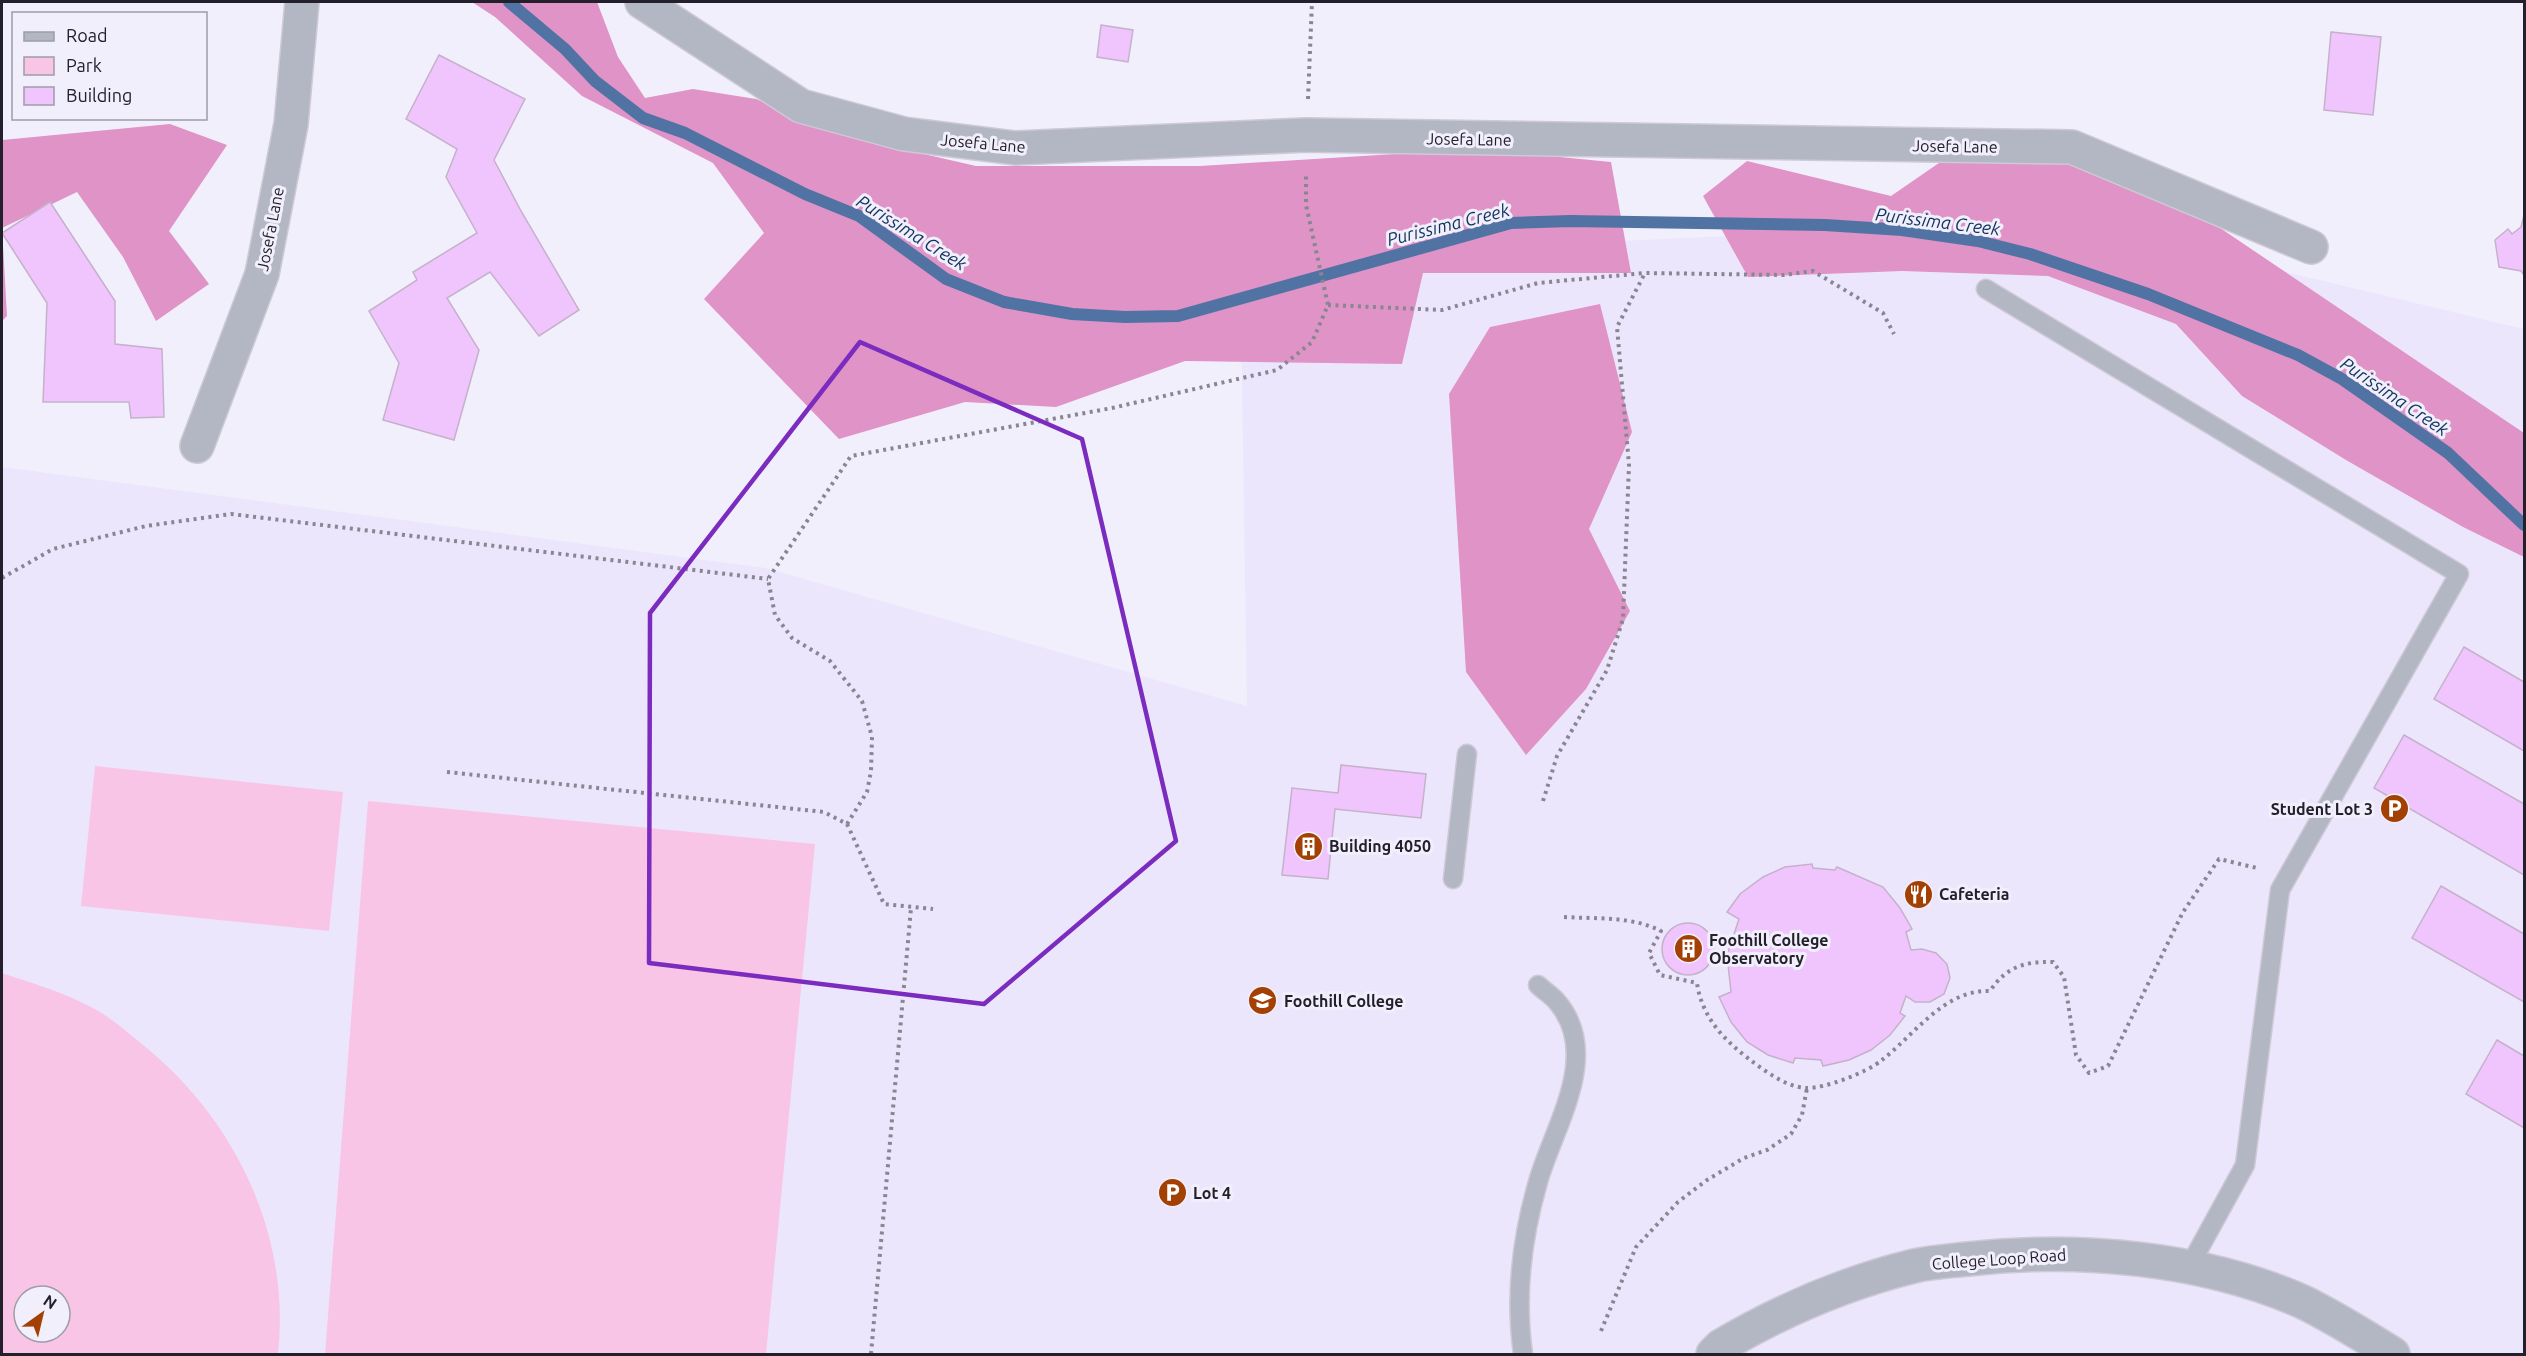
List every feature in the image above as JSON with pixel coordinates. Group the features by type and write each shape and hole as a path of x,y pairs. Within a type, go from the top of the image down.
{"street":[{"name":"Josefa Lane","path":"197,446 262,274 291,124 302,2"},
{"name":"Josefa Lane","path":"642,2 801,106 904,134 1015,148 1306,135 2072,147 2312,247"},
{"name":"College Loop Road","path":"1712,1352 1796,1304 1916,1265 1990,1257 2065,1253 2189,1267 2252,1284 2302,1302 2354,1329 2393,1354"}],"lane":[{"path":"1986,289 2459,574 2280,890 2245,1165 2189,1267"},
{"path":"1453,879 1467,754"},
{"path":"1523,1354 1520,1301 1523,1256 1538,1181 1574,1077 1576,1053 1571,1026 1563,1011 1558,1003 1538,985"}],"path":[{"path":"847,824 867,792 872,771 873,737 862,701 830,661 792,638 775,615 768,579 851,456 1112,408 1276,370 1311,342 1328,305 1306,205 1306,135 1312,2"},
{"path":"1328,305 1442,310 1538,283 1645,273 1784,275 1813,271 1883,313 1894,334"},
{"path":"1543,801 1557,756 1607,670 1623,619 1629,465 1617,327 1645,273"},
{"path":"2,578 53,549 146,526 231,514 768,579"},
{"path":"447,772 824,812 847,824 884,904 933,909"},
{"path":"1564,917 1643,922 1661,931 1649,953 1659,975 1696,983 1700,1001 1722,1038 1786,1083 1807,1088 1842,1080 1881,1061 1934,1013 1973,990 1990,991 2000,977 2015,966 2034,961 2053,962 2064,977 2076,1055 2089,1073 2108,1066 2183,912 2218,860 2264,869"},
{"path":"871,1354 911,908"},
{"path":"1601,1331 1635,1247 1678,1202 1707,1180 1744,1158 1767,1150 1791,1134 1802,1115 1807,1088"}],"highlighted area":[{"path":"860,342 1082,439 1176,841 984,1004 649,963 650,613"}],"shaded area":[{"path":"472,2 597,2 618,57 645,98 693,89 756,99 854,138 976,166 1200,166 1476,149 1611,162 1631,273 1423,273 1402,364 1185,361 1056,407 965,402 839,439 704,299 764,233 713,163 582,96 495,17"},
{"path":"170,124 227,145 169,231 209,284 156,321 123,257 77,192 2,228 2,140"},
{"path":"1952,154 2066,163 2189,207 2524,433 2524,557 2463,527 2346,460 2242,396 2176,324 2048,276 1902,271 1748,277 1703,196 1747,161 1891,196"},
{"name":"Foothill College","path":"2068,220 2524,329 2524,1354 2,1354 2,467 766,568 1247,706 1240,259"},
{"path":"2,228 7,316 2,321"},
{"path":"1600,304 1632,432 1589,529 1630,611 1586,689 1526,755 1466,672 1449,394 1490,327"}],"green space":[{"path":"95,766 343,792 329,931 81,906"},
{"path":"368,801 815,844 766,1354 325,1354"},
{"path":"2,973 70,997 104,1015 142,1044 175,1074 204,1107 229,1143 250,1182 265,1223 275,1265 280,1309 278,1354 2,1354"}],"building":[{"path":"1101,25 1133,30 1128,62 1097,57"},
{"path":"2331,32 2381,37 2373,115 2324,110"},
{"path":"439,55 525,99 494,160 579,310 539,336 490,272 447,298 479,350 454,440 383,420 399,363 369,311 417,280 413,272 477,233 446,177 457,149 406,119"},
{"path":"50,202 115,301 115,344 162,349 164,417 131,418 129,402 43,402 47,303 2,233"},
{"path":"2524,215 2524,275 2521,271 2499,267 2495,240 2508,229 2512,234 2521,227"},
{"path":"2464,647 2524,682 2524,751 2434,699"},
{"path":"2404,735 2524,804 2524,875 2374,788"},
{"name":"Building 4050","path":"1341,765 1426,774 1421,818 1335,809 1328,879 1282,875 1292,788 1338,793"},
{"path":"1812,864 1813,868 1835,870 1837,867 1883,887 1900,908 1912,929 1906,932 1911,950 1922,949 1936,953 1947,964 1950,978 1944,994 1930,1002 1915,1002 1906,996 1900,1013 1905,1016 1890,1035 1871,1050 1849,1060 1823,1066 1821,1060 1795,1058 1793,1063 1768,1055 1747,1042 1731,1022 1719,997 1731,992 1727,955 1739,919 1727,912 1740,894 1763,877 1785,867"},
{"path":"2441,886 2524,934 2524,1002 2412,938"},
{"name":"Foothill College Observatory","path":"1683,923 1693,923 1707,930 1714,949 1707,968 1693,975 1683,975 1673,971 1666,964 1662,954 1662,944 1666,934 1673,927"},
{"path":"2497,1040 2524,1056 2524,1128 2466,1094"}],"waterway":[{"name":"Purissima Creek","path":"509,2 565,49 595,81 643,118 685,133 805,194 859,216 946,279 1004,302 1072,314 1125,317 1178,316 1511,223 1570,221 1825,225 1902,230 1978,241 2030,254 2148,294 2298,355 2342,379 2448,453 2524,525"}],"place":[{"name":"Student Lot 3","path":"2394,809"},
{"name":"Building 4050","path":"1308,846"},
{"name":"Cafeteria","path":"1918,894"},
{"name":"Foothill College Observatory","path":"1688,949"},
{"name":"Foothill College","path":"1263,1001"},
{"name":"Lot 4","path":"1172,1193"}]}
